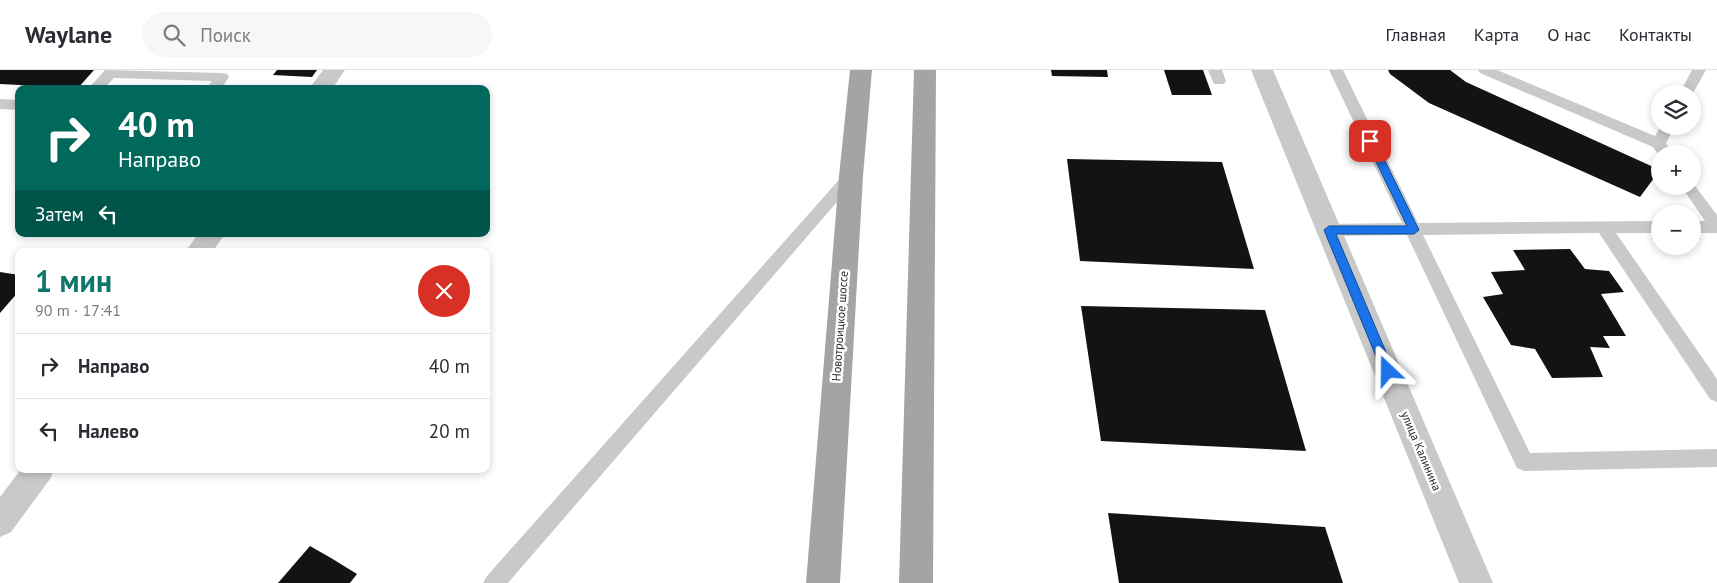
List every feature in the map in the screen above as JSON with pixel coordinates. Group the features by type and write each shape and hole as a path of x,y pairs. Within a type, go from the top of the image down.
{"main road":[{"name":"Новотроицкое шоссе","path":"823,583 851,176 861,70"},
{"path":"916,583 925,70"}],"street":[{"path":"323,85 334,70"},
{"name":"улица Калинина","path":"1262,70 1476,583"},
{"path":"201,248 210,237"},
{"path":"0,522 36,473"}],"lane":[{"path":"1336,70 1524,462 1717,458"},
{"path":"1485,70 1655,145"},
{"path":"1691,85 1699,70"},
{"path":"99,85 110,73 222,77 216,85"},
{"path":"0,104 15,104"},
{"path":"494,583 851,176"},
{"path":"1695,195 1717,227"},
{"path":"1603,227 1717,394"},
{"path":"1329,230 1651,227"},
{"path":"1701,227 1717,227"}],"building":[{"path":"0,70 94,70 81,85 0,84"},
{"path":"277,70 317,70 312,77 273,75"},
{"path":"1051,70 1107,70 1108,77 1052,76"},
{"path":"1164,70 1203,70 1212,95 1172,95"},
{"path":"1388,70 1450,70 1466,82 1651,166 1651,182 1640,197 1429,103 1390,74"},
{"path":"1067,159 1222,162 1254,269 1080,261"},
{"path":"1570,249 1585,269 1609,271 1624,292 1601,294 1626,336 1603,336 1610,348 1590,347 1603,377 1552,378 1535,349 1511,345 1483,297 1503,294 1491,272 1525,270 1513,250"},
{"path":"0,272 15,274 15,296 0,313"},
{"path":"1081,306 1265,310 1306,451 1101,441"},
{"path":"1108,513 1325,527 1343,583 1119,583"},
{"path":"310,546 357,574 350,583 278,583"}],"route":[{"path":"1370,141 1414,230 1329,230 1388,371"}]}
